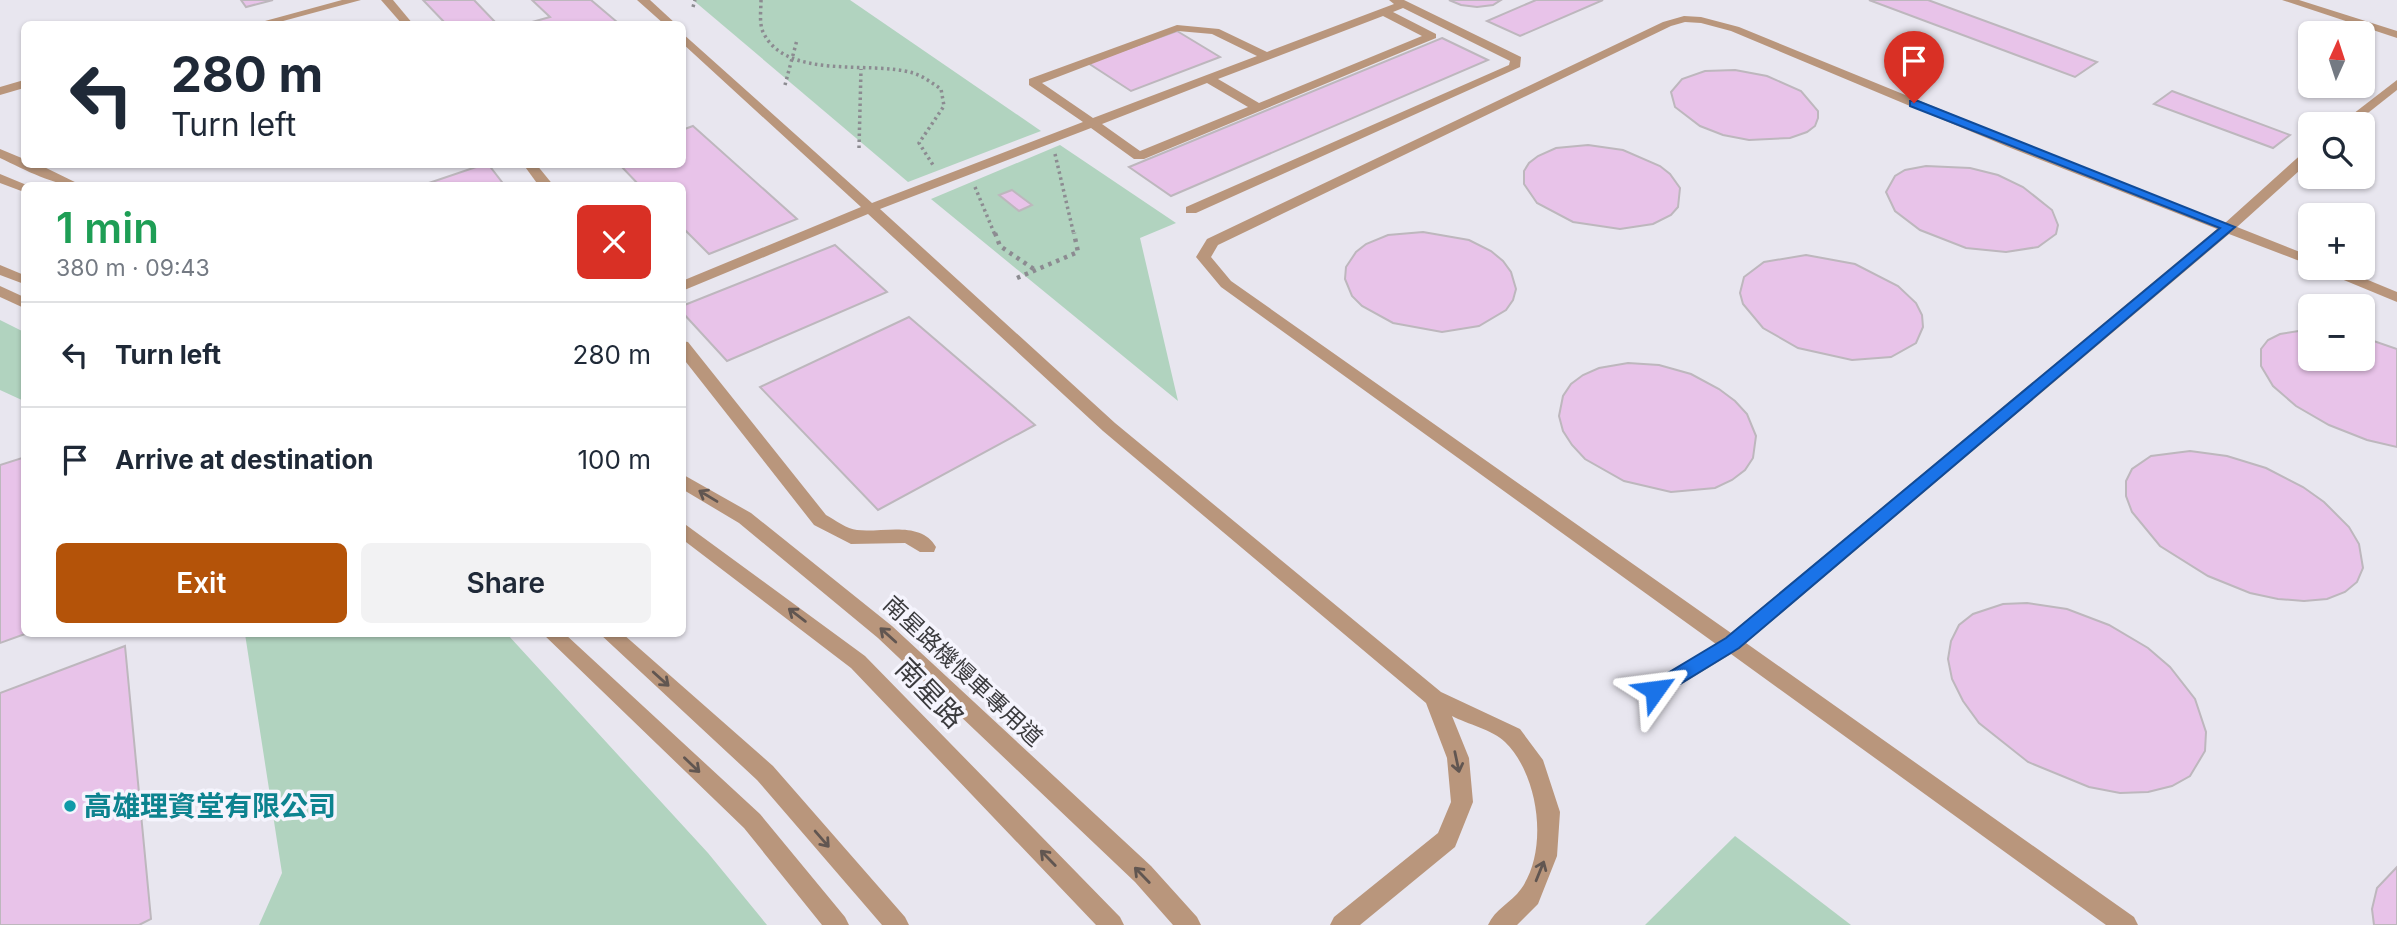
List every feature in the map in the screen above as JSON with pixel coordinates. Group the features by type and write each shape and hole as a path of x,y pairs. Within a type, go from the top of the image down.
{"street":[{"path":"387,0 405,21"},
{"path":"643,0 667,21"},
{"path":"2288,0 2397,34"},
{"path":"272,21 351,1"},
{"path":"686,285 871,208 1384,12 1399,2 1517,60 1514,67 1191,210"},
{"path":"1268,57 1222,32 1200,27 1177,28 1033,82 1139,156 1432,36 1384,12"},
{"path":"2126,925 1226,284 1203,257 1212,242 1409,150 1645,33 1684,19 1701,20 1735,29 2013,144 2298,256"},
{"path":"686,40 1109,427 1434,698 1512,735 1535,767 1549,812 1546,856 1530,896 1500,925"},
{"path":"1210,80 1259,108"},
{"path":"2361,112 2397,84"},
{"path":"0,91 21,86"},
{"path":"0,153 21,162"},
{"path":"1655,690 1733,643 2229,227 2298,165"},
{"path":"34,168 67,182"},
{"path":"532,168 544,182"},
{"path":"0,178 21,187"},
{"path":"0,268 21,278"},
{"path":"2356,280 2397,297"},
{"path":"0,291 21,302"},
{"path":"686,351 820,520 851,537 908,536 927,547"},
{"name":"南星路機慢車專用道","path":"686,482 745,518 885,632 1143,874 1189,925"},
{"name":"南星路","path":"686,532 858,662 1112,925"},
{"path":"557,637 752,821 838,925"},
{"path":"613,637 765,773 897,925"},
{"path":"1342,925 1447,840 1462,802 1458,758 1434,698"}],"path":[{"path":"693,7 695,0"},
{"path":"761,0 761,29 765,38 781,52 813,64 908,72 930,80 941,89 944,106 919,143 930,163 936,167"},
{"path":"785,85 797,40"},
{"path":"859,148 861,69"},
{"path":"1017,278 1078,252 1053,143"},
{"path":"971,176 1000,246 1035,271"}],"green space":[{"path":"693,0 850,0 1041,131 908,182"},
{"path":"1060,145 1176,223 1140,238 1178,401 931,199"},
{"path":"0,320 21,330 21,400 0,390"},
{"path":"245,637 510,637 708,853 767,925 259,925 282,873"},
{"path":"1735,836 1851,925 1645,925"}],"building":[{"path":"241,0 273,0 246,7"},
{"path":"423,0 474,0 494,21 443,21"},
{"path":"532,0 591,0 616,21 536,21 550,17"},
{"path":"1449,0 1501,0 1493,5 1477,7"},
{"path":"1536,0 1603,0 1520,36 1487,21"},
{"path":"1869,0 1928,0 2097,62 2075,77"},
{"path":"1177,31 1220,57 1131,91 1088,63"},
{"path":"1442,38 1488,60 1171,196 1129,167"},
{"path":"1735,70 1767,76 1801,91 1818,111 1815,126 1790,138 1749,140 1723,135 1700,126 1675,107 1671,92 1682,79 1705,71"},
{"path":"2172,91 2290,135 2273,148 2154,104"},
{"path":"693,126 797,219 709,254 686,231 686,182 636,182 623,168 686,168 686,129"},
{"path":"1588,145 1623,150 1660,166 1680,188 1678,207 1671,215 1653,224 1620,229 1573,222 1537,203 1524,184 1524,171 1529,163 1556,148"},
{"path":"1926,166 1970,168 1998,175 2023,187 2052,210 2058,225 2056,234 2038,247 2006,252 1966,248 1920,230 1895,211 1886,192 1895,176 1905,170"},
{"path":"473,168 491,168 502,182 432,182"},
{"path":"1012,190 1032,205 1019,211 999,195"},
{"path":"1423,232 1469,240 1491,251 1503,261 1511,272 1516,289 1506,310 1479,326 1442,332 1393,323 1362,306 1352,296 1345,279 1346,267 1356,252 1366,244 1388,235"},
{"path":"835,245 887,292 727,361 686,316 686,304"},
{"path":"1806,255 1855,264 1898,286 1916,303 1922,315 1923,327 1916,343 1891,357 1852,360 1798,348 1763,328 1743,304 1740,293 1744,277 1764,262"},
{"path":"909,317 1035,425 878,510 760,387"},
{"path":"2298,331 2298,371 2375,371 2375,341 2397,349 2397,447 2367,440 2329,425 2296,406 2273,386 2261,366 2261,349 2268,340 2280,334"},
{"path":"1628,363 1659,365 1691,374 1735,401 1747,414 1756,436 1753,458 1745,470 1715,488 1671,492 1624,481 1585,459 1563,431 1559,416 1563,396 1571,384 1583,375 1599,368"},
{"path":"2190,451 2227,456 2266,468 2303,487 2324,502 2349,527 2359,544 2363,568 2357,582 2345,592 2327,599 2278,599 2250,593 2208,576 2160,546 2132,512 2126,496 2126,481 2132,469 2151,456"},
{"path":"21,458 21,635 0,643 0,465"},
{"path":"2027,603 2067,609 2109,625 2148,648 2170,667 2195,699 2206,732 2205,751 2190,776 2172,786 2148,792 2120,793 2089,787 2028,762 1979,723 1963,701 1952,679 1948,659 1951,641 1959,625 1973,614 2003,604"},
{"name":"高雄理資堂有限公司","path":"125,646 151,919 139,925 0,925 0,693"},
{"path":"2397,867 2397,925 2374,925 2372,909 2377,888"}],"place":[{"name":"高雄理資堂有限公司","path":"70,806"}],"route":[{"path":"1655,690 1733,643 2229,227 1914,103"}]}
